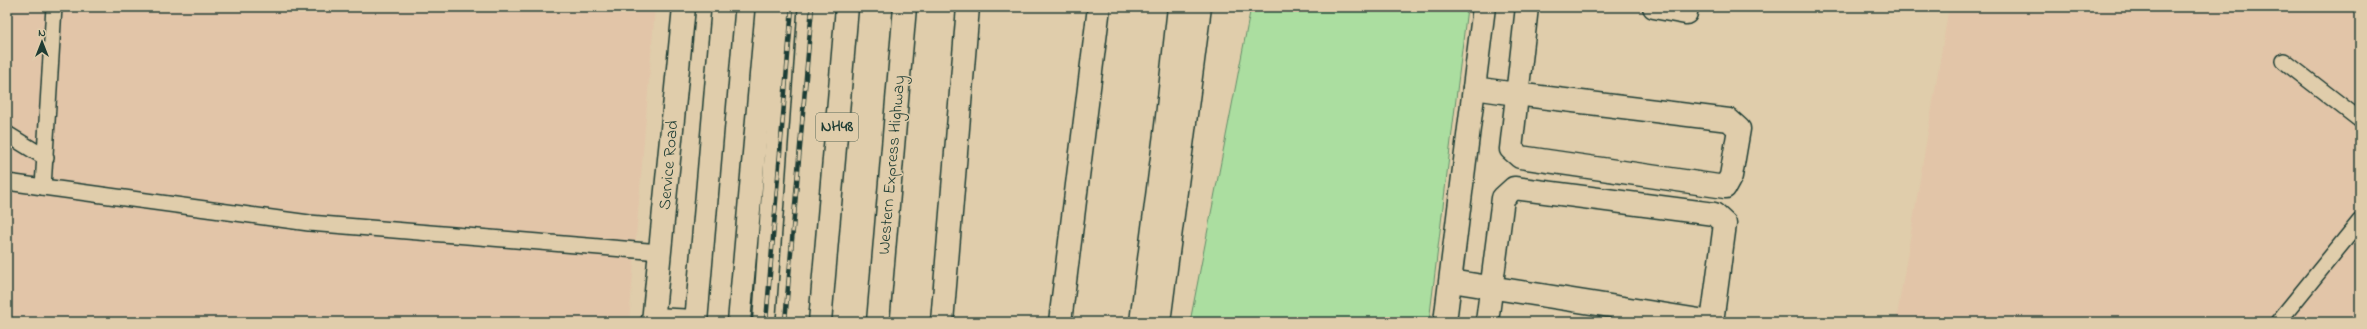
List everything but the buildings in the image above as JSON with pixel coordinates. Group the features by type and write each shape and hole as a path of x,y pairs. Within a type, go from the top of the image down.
{"main road":[{"name":"Service Road","path":"653,321 684,7"},
{"path":"653,321 696,322 723,7"},
{"path":"739,322 767,7"},
{"path":"764,322 786,7"},
{"name":"NH48","path":"820,322 847,7"},
{"name":"Western Express Highway","path":"878,322 905,7"},
{"path":"942,322 968,7"},
{"path":"1060,322 1100,7"},
{"path":"1141,322 1166,126 1179,7"},
{"path":"1159,322 1200,7"},
{"path":"1446,322 1484,7"},
{"path":"1474,88 1516,94 1730,120 1739,129 1731,176 1725,187 1520,157 1511,149 1516,94 1527,7"},
{"path":"1654,7 1686,13"},
{"path":"1450,281 1492,288 1712,322 1725,224 1714,214 1514,188 1503,198 1492,288 1487,322"}],"lane":[{"path":"43,187 46,158 54,7"},
{"path":"2284,61 2360,120"},
{"path":"7,134 46,158"},
{"path":"7,182 309,223 660,252"},
{"path":"2278,322 2360,221"}],"shaded area":[{"path":"7,7 655,7 629,322 466,322 378,318 376,322 7,322"},
{"path":"1949,7 2360,7 2360,322 1896,322"}],"green space":[{"path":"1251,7 1467,8 1429,322 1190,322"}],"railway":[{"path":"766,322 792,7"},
{"path":"785,322 812,7"}]}
